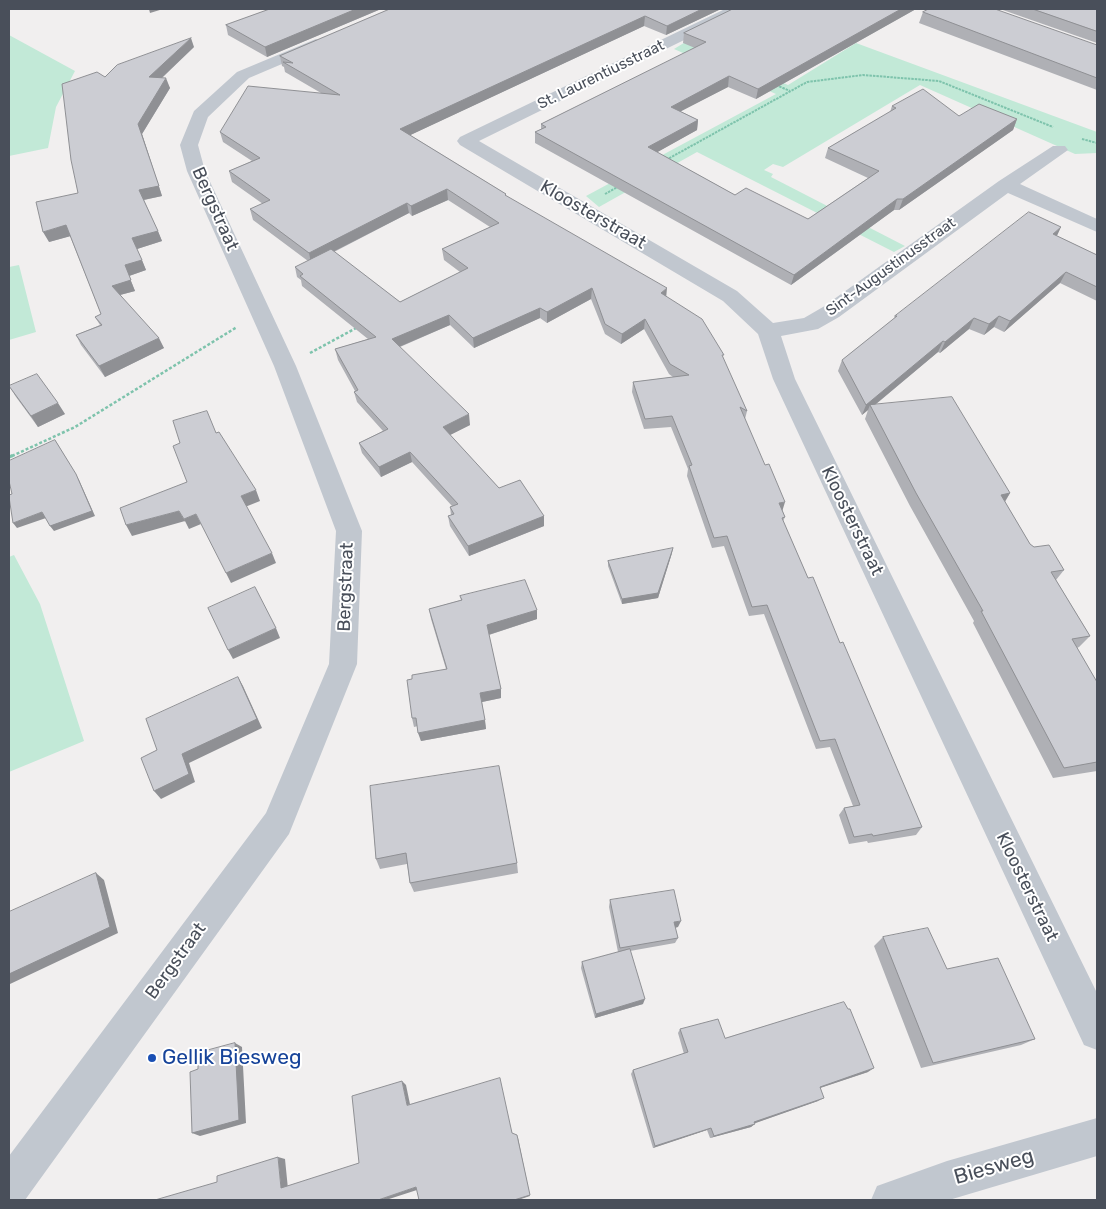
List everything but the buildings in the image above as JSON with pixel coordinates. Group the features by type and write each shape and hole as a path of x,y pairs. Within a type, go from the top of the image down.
{"street":[{"name":"St. Laurentiusstraat","path":"466,141 736,9"},
{"name":"Bergstraat","path":"9,1189 278,823 343,664 349,531 286,366 196,170 189,145 200,115 244,75 342,32"},
{"name":"Kloosterstraat","path":"466,141 730,296 768,331 784,379 1097,1032"},
{"name":"Sint-Augustinusstraat","path":"768,331 810,324 830,312 1006,185 1059,150"},
{"path":"1006,185 1097,226"},
{"name":"Biesweg","path":"891,1200 947,1181 1097,1137"}],"path":[{"path":"659,164 807,82 863,75 939,81 1054,128"},
{"path":"772,83 790,91"},
{"path":"1080,138 1097,143"},
{"path":"580,207 624,183"},
{"path":"9,457 75,427 261,312"},
{"path":"286,366 364,324"}],"green space":[{"path":"9,35 75,71 56,107 48,148 9,156"},
{"path":"687,41 788,85 856,43 1097,132 1097,153 1075,154 920,85 783,167 773,164 764,170 773,174 771,177 905,246 894,252 697,152 599,207 586,196 776,94 674,49"},
{"path":"19,265 36,332 9,340 9,267"},
{"path":"14,555 40,604 84,741 9,772 9,557"}],"place":[{"name":"Gellik Biesweg","path":"152,1058"}]}
